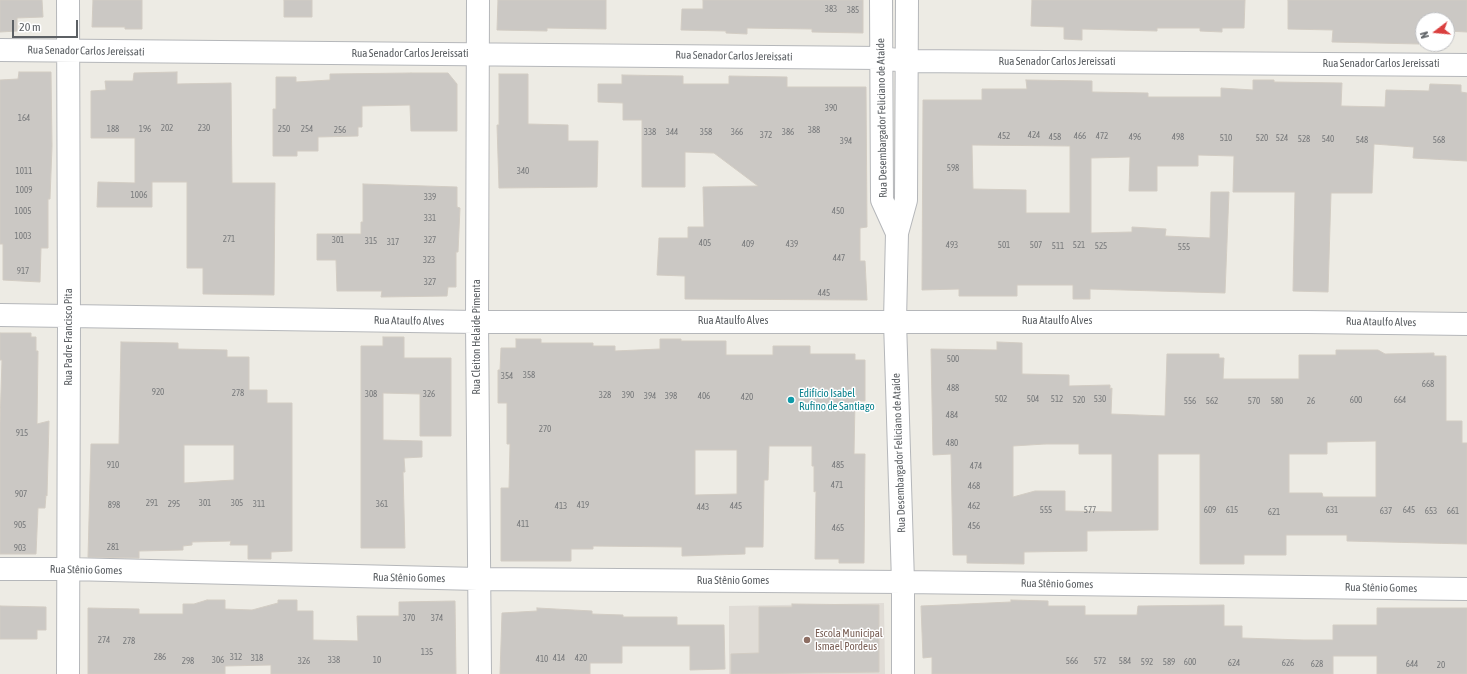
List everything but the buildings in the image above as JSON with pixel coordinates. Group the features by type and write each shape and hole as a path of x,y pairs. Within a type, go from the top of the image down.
{"street":[{"name":"Rua Padre Francisco Pita","path":"68,0 68,674"},
{"name":"Rua Cleiton Helaide Pimenta","path":"478,0 477,322 480,674"},
{"name":"Rua Desembargador Feliciano de Ataíde","path":"881,0 882,200 897,233"},
{"name":"Rua Desembargador Feliciano de Ataíde","path":"902,674 903,582 895,321 897,233 906,200 907,0"},
{"name":"Rua Senador Carlos Jereissati","path":"0,50 881,58 906,61 1467,65"},
{"name":"Rua Ataulfo Alves","path":"0,315 477,322 895,321 1467,324"},
{"name":"Rua Stênio Gomes","path":"0,569 69,569 478,580 903,582 1467,589"}],"shaded area":[{"name":"Escola Municipal Ismael Pordeus","path":"884,603 885,674 729,674 729,606"}],"place":[{"name":"Edifício Isabel Rufino de Santiago","path":"791,400"},
{"name":"Escola Municipal Ismael Pordeus","path":"807,640"}]}
